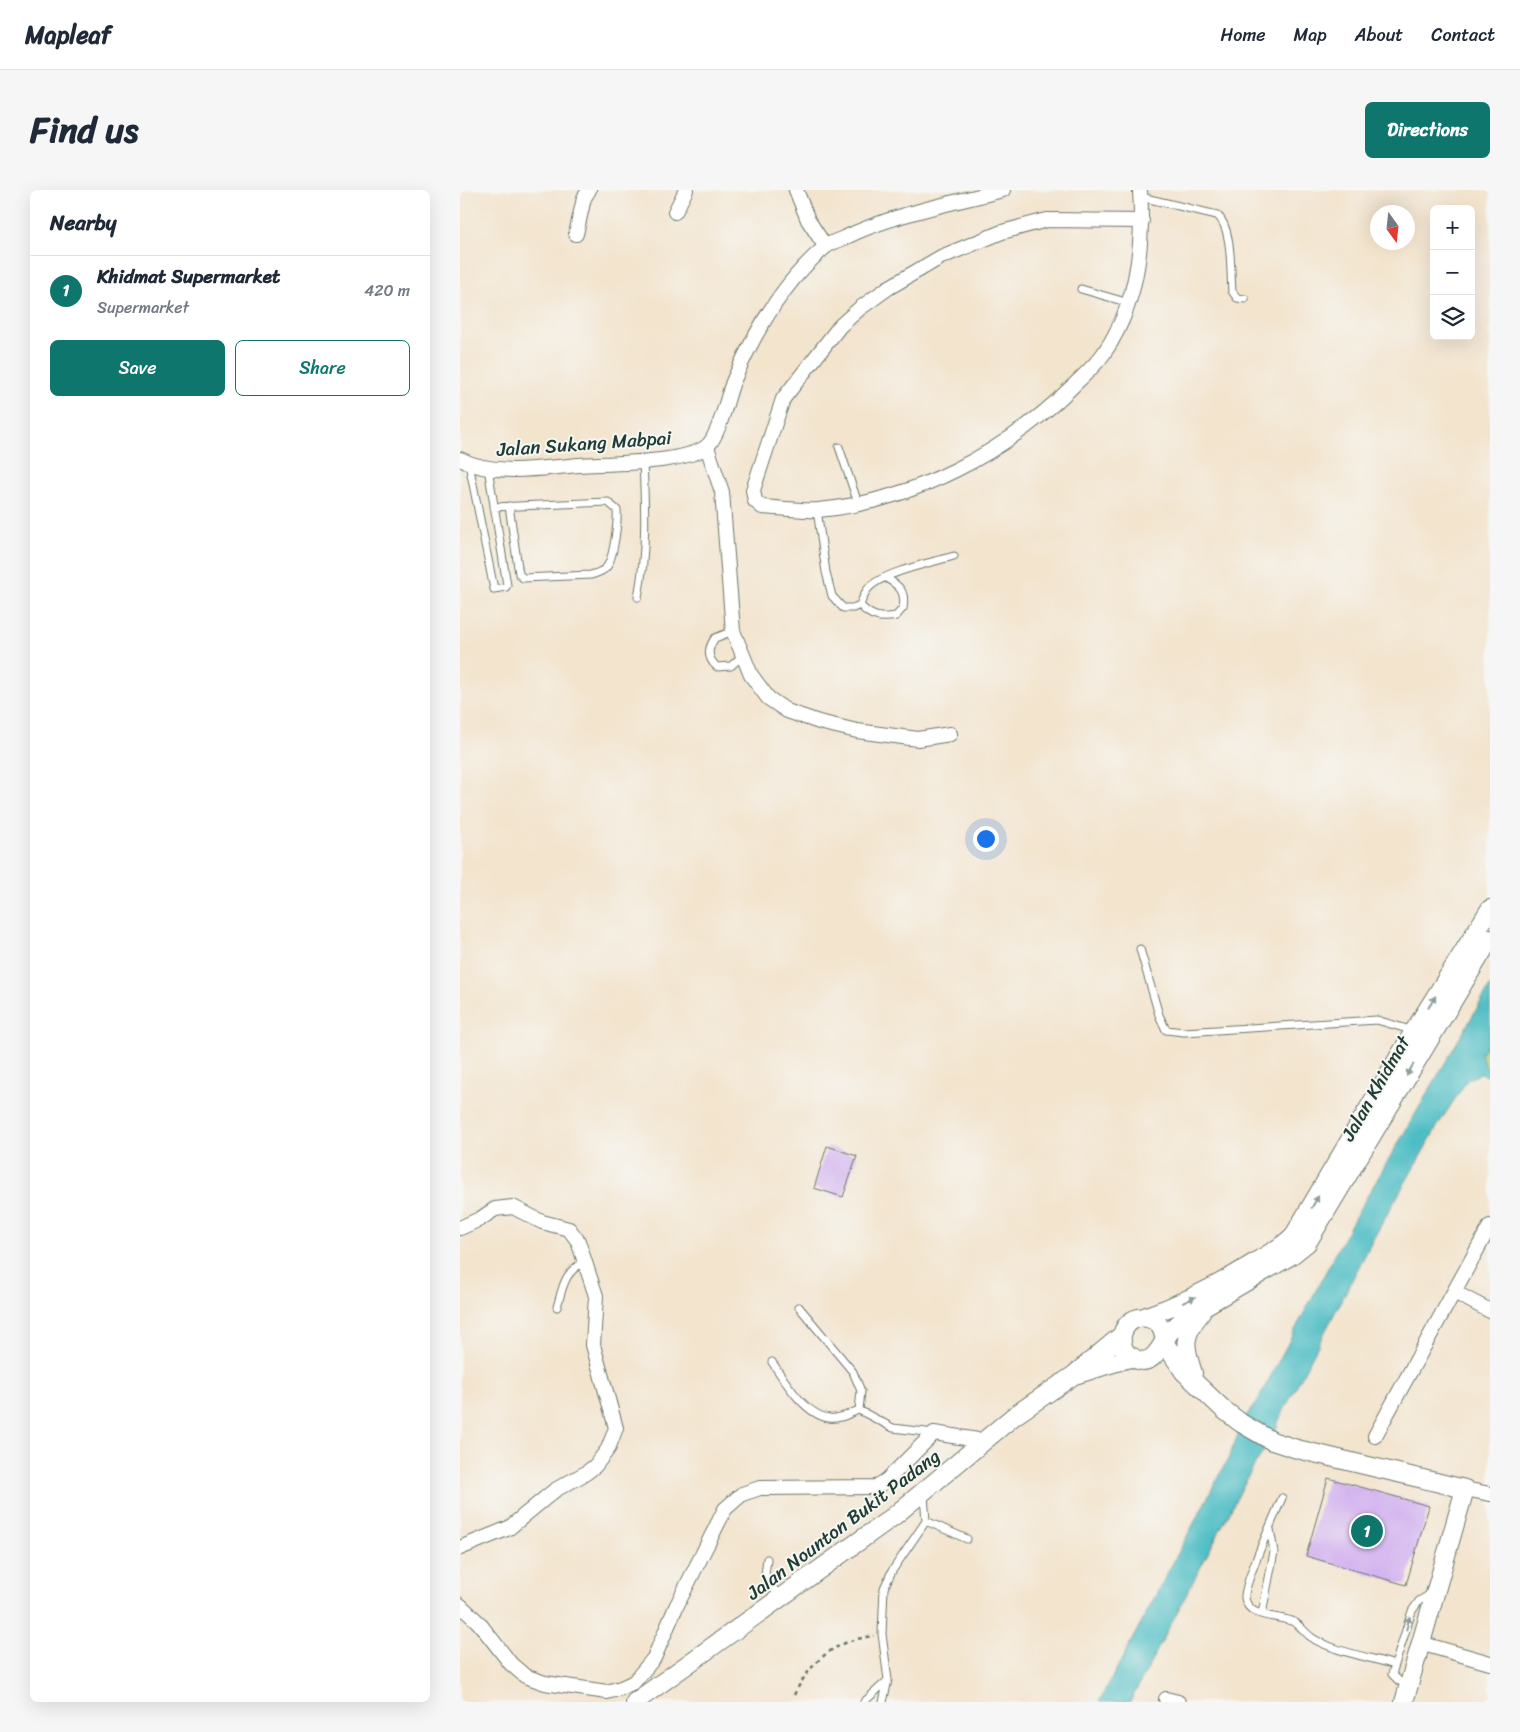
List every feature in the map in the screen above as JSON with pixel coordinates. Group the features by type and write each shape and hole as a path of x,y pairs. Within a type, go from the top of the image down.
{"street":[{"path":"576,234 584,198 589,190"},
{"path":"675,212 686,190"},
{"path":"796,190 808,220 826,246"},
{"path":"950,734 918,739 857,731 820,722 787,711 768,698 742,656 733,631 722,492 707,447 714,438 733,383 756,334 774,304 826,246 859,230 883,222 1003,190"},
{"path":"1140,194 1142,221 1138,270 1129,303 1104,354 1048,410 1015,435 927,483 858,504 817,510 762,506 755,501 753,490 783,399 819,350 859,309 888,288 941,257 1002,232 1047,220 1096,219 1142,221"},
{"name":"Jalan Sukang Mabpai","path":"465,462 488,468 554,467 678,457 707,447"},
{"path":"1190,1376 1139,1358 1124,1348 1122,1335 1130,1321 1193,1298 1228,1279 1290,1239 1300,1228 1414,1031 1490,909"},
{"name":"Jalan Khidmat","path":"1164,1342 1171,1331 1184,1318 1292,1255 1307,1243 1490,939"},
{"path":"460,1228 480,1219 495,1209 513,1207 542,1222 569,1230 578,1241 596,1296 592,1345 616,1428 608,1449 590,1469 555,1490 509,1528 460,1548"},
{"path":"1375,1436 1490,1226"},
{"path":"1454,1292 1490,1311"},
{"path":"1190,1376 1186,1355 1186,1336 1199,1314 1210,1303"},
{"path":"1139,1358 1159,1353 1164,1342 1163,1331 1160,1325 1151,1318 1144,1317"},
{"name":"Jalan Nounton Bukit Padang","path":"635,1702 781,1599 923,1492 1046,1393 1074,1375 1122,1335"},
{"path":"1164,1342 1190,1376 1219,1406 1241,1423 1272,1441 1297,1449 1490,1494"},
{"name":"Jalan Nounton Bukit Padang","path":"1074,1375 1139,1358"},
{"path":"460,1605 479,1623 510,1664 525,1676 545,1684 607,1692 634,1682 654,1658 676,1607 725,1509 742,1494 760,1488 876,1487 887,1480 934,1433 984,1442"},
{"path":"1404,1702 1465,1489"},
{"path":"1420,1643 1490,1663"},
{"path":"607,1692 618,1702"}],"lane":[{"path":"1140,194 1217,215 1224,221 1227,233 1232,292 1237,298 1245,299"},
{"path":"1080,289 1129,303"},
{"path":"839,447 858,504"},
{"path":"638,597 644,569 645,547 643,461"},
{"path":"465,462 494,589 506,587 507,584 488,468"},
{"path":"494,507 509,506 608,502 617,510 618,520 608,565 601,572 592,575 522,578 519,574 509,506"},
{"path":"817,510 826,572 832,596 843,608 853,608 860,605 866,590 875,583 911,568 954,556"},
{"path":"860,605 866,612 875,617 896,616 902,608 902,591 899,585 886,578"},
{"path":"733,631 715,638 709,649 709,656 717,667 725,668 742,656"},
{"path":"1140,949 1159,1015 1166,1030 1184,1032 1377,1020 1414,1031"},
{"path":"556,1307 564,1281 573,1267 586,1262"},
{"path":"799,1307 853,1372 861,1391 859,1410"},
{"path":"772,1362 800,1400 821,1415 829,1418 839,1418 859,1410 893,1428 934,1433"},
{"path":"884,1701 888,1680 882,1634 884,1588 892,1571 926,1521 923,1492"},
{"path":"1282,1498 1245,1596 1247,1605 1253,1612 1293,1622 1311,1638 1334,1647 1395,1665"},
{"path":"926,1521 966,1539"},
{"path":"1262,1614 1274,1552 1270,1529"},
{"path":"767,1559 765,1575 781,1599"},
{"path":"1409,1684 1399,1681 1392,1674 1412,1611 1419,1601 1435,1591"},
{"path":"864,1702 888,1680"}],"path":[{"path":"794,1695 810,1668 826,1652 856,1638 882,1634"}],"green space":[{"path":"1490,1039 1490,1068 1485,1066 1481,1054"}],"water":[{"path":"1490,986 1490,1039 1481,1054 1485,1066 1490,1068 1490,1077 1480,1074 1468,1079 1440,1122 1377,1232 1279,1420 1275,1433 1251,1471 1130,1702 1099,1702 1229,1457 1245,1417 1257,1402 1351,1224"}],"building":[{"path":"827,1146 857,1156 843,1197 814,1188"},
{"path":"1328,1478 1429,1506 1406,1585 1306,1556"}],"place":[{"name":"Khidmat Supermarket","path":"1367,1531"}]}
